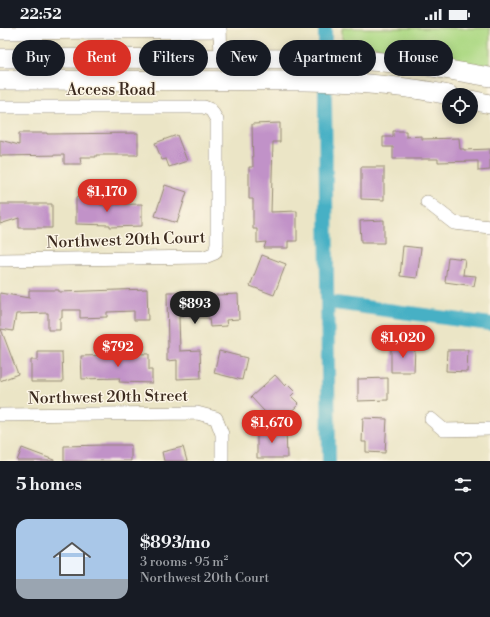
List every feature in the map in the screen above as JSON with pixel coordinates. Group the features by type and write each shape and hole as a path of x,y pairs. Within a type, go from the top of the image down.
{"main road":[{"path":"0,58 216,58"},
{"path":"271,58 345,59 420,65 490,77"},
{"path":"0,80 345,82 391,86 442,94"},
{"path":"478,101 490,104"}],"street":[{"path":"0,33 220,30 220,40"},
{"name":"Access Road","path":"0,107 204,107 211,110 217,120"},
{"name":"Northwest 20th Court","path":"0,260 205,257 215,253 217,243 217,120"},
{"path":"427,202 454,223 490,227"},
{"name":"Northwest 20th Street","path":"0,415 197,413 216,418 222,434 222,461"},
{"path":"431,419 444,430 490,429"}],"green space":[{"path":"342,28 490,28 490,73 453,64 453,40 384,40 384,49 376,47 376,40 342,39"}],"building":[{"path":"280,123 280,142 273,142 271,212 297,211 297,241 288,241 288,248 264,248 266,242 257,243 257,229 253,229 253,199 249,199 249,167 253,167 252,124"},
{"path":"393,131 406,131 406,137 422,136 422,139 459,138 460,149 464,150 490,149 490,170 478,171 478,161 438,162 438,159 393,159 393,147 383,147 383,137 393,137"},
{"path":"19,133 138,133 138,155 96,155 96,157 80,157 81,164 64,164 64,155 0,156 0,140 19,145"},
{"path":"177,135 187,161 169,167 166,159 162,160 155,143"},
{"path":"361,167 384,167 384,200 361,199"},
{"path":"165,185 187,192 177,223 155,216"},
{"path":"76,197 100,198 100,205 142,204 142,226 110,227 110,225 76,224"},
{"path":"0,204 52,204 52,228 19,228 19,218 0,224"},
{"path":"384,220 384,243 361,243 360,221"},
{"path":"403,246 421,248 417,278 400,276"},
{"path":"262,255 286,264 274,295 250,286"},
{"path":"448,257 465,259 463,275 476,276 474,286 445,282"},
{"path":"147,289 148,320 134,320 134,311 107,312 107,317 80,318 80,310 62,310 60,330 48,330 48,313 16,314 13,331 1,329 18,374 0,381 0,293 29,298 29,290 59,290 59,292"},
{"path":"167,292 199,292 199,296 238,294 239,319 226,320 227,326 210,327 209,318 179,317 180,351 200,350 201,378 177,379 177,360 167,361"},
{"path":"391,347 415,347 414,372 391,372"},
{"path":"447,350 468,350 467,372 446,371"},
{"path":"219,351 247,358 242,380 214,373"},
{"path":"38,352 62,352 63,382 31,382 31,360 38,360"},
{"path":"116,353 149,354 149,370 152,370 152,383 119,382 120,378 82,379 81,356 116,355"},
{"path":"275,375 285,386 287,384 295,392 291,396 299,404 277,425 251,397"},
{"path":"388,378 388,400 358,401 358,379"},
{"path":"363,418 387,419 385,453 366,452 366,442 362,442"},
{"path":"257,429 286,429 287,458 257,458"},
{"path":"131,445 131,461 64,461 64,446"},
{"path":"183,447 187,461 164,461 162,452"},
{"path":"22,448 54,460 54,461 17,461"}],"waterway":[{"path":"325,28 329,461"},
{"path":"328,302 490,324"}]}
